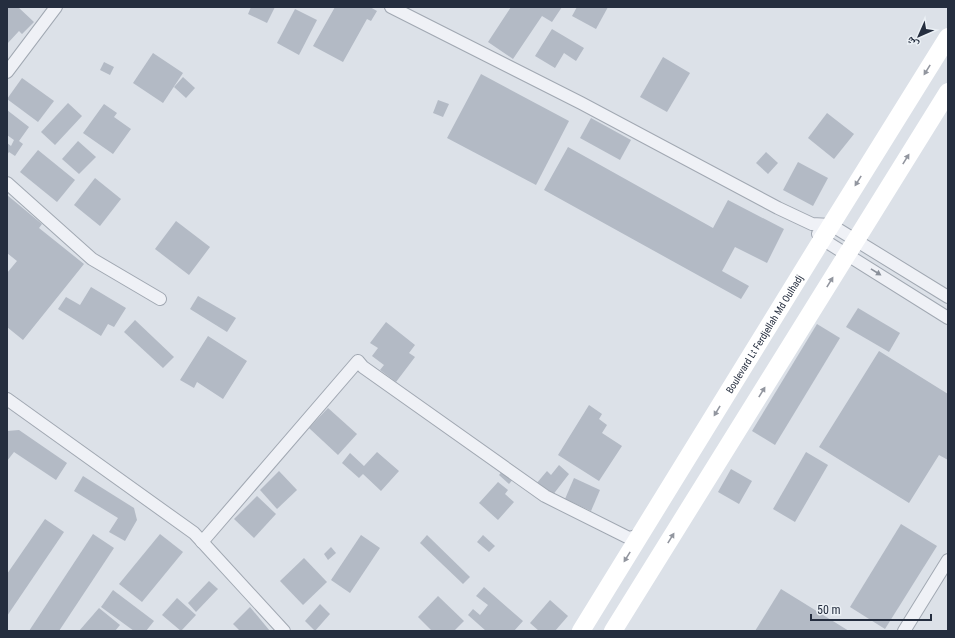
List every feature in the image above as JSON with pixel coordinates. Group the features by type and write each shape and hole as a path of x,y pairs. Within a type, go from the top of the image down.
{"street":[{"path":"7,72 56,7"},
{"path":"391,7 582,103 948,297"},
{"name":"Boulevard Lt Ferdjellah Md Oulhadj","path":"581,631 826,232 948,37"},
{"path":"614,631 948,92"},
{"path":"7,183 92,259 160,299"},
{"path":"826,232 852,247 948,318"},
{"path":"202,542 358,361 363,367 545,496 629,538 640,536"},
{"path":"7,399 187,528 202,542 284,631"},
{"path":"672,485 695,499"},
{"path":"904,631 948,560"}],"building":[{"path":"7,7 18,7 34,22 22,34 19,31 7,44"},
{"path":"251,7 275,7 267,23 248,14"},
{"path":"335,7 370,7 377,11 371,21 367,19 343,62 313,46"},
{"path":"511,7 562,7 552,22 542,16 513,59 488,42"},
{"path":"577,7 608,7 596,29 572,16"},
{"path":"295,9 317,20 299,55 277,43"},
{"path":"552,29 584,48 576,61 564,53 555,68 535,56"},
{"path":"153,53 183,73 163,103 133,83"},
{"path":"663,57 690,73 667,112 640,97"},
{"path":"104,62 114,67 110,75 100,70"},
{"path":"481,74 569,121 536,185 447,138"},
{"path":"183,77 195,88 186,98 174,87"},
{"path":"22,78 54,101 38,122 7,99"},
{"path":"438,100 449,104 443,117 433,113"},
{"path":"68,103 82,116 55,145 41,132"},
{"path":"104,104 117,113 114,117 131,129 113,154 83,133"},
{"path":"7,110 29,127 19,141 23,144 15,156 9,152 7,155 7,143 11,146 14,140 7,135"},
{"path":"827,113 854,134 834,159 808,138"},
{"path":"591,118 631,140 620,160 580,138"},
{"path":"78,141 96,157 79,174 62,159"},
{"path":"568,147 713,228 728,200 784,229 767,263 735,247 722,271 749,286 741,299 544,190"},
{"path":"38,150 75,180 57,202 20,172"},
{"path":"766,152 778,163 768,174 756,163"},
{"path":"798,162 828,178 813,206 783,190"},
{"path":"95,178 121,199 100,226 74,205"},
{"path":"7,195 42,224 39,228 84,264 23,340 7,327 7,273 17,261 7,253"},
{"path":"176,221 210,247 189,275 155,249"},
{"path":"91,287 126,308 114,327 108,324 101,336 58,309 66,297 80,305"},
{"path":"198,296 236,318 227,332 190,309"},
{"path":"858,308 900,333 889,352 846,327"},
{"path":"135,320 174,357 163,368 124,332"},
{"path":"386,322 415,345 409,353 415,357 396,382 380,370 384,365 372,356 378,348 370,343"},
{"path":"817,324 840,338 775,445 752,431"},
{"path":"208,336 247,361 223,399 197,382 194,388 180,380"},
{"path":"879,351 948,394 948,460 939,455 909,503 819,447"},
{"path":"589,405 602,414 599,419 607,425 602,433 622,446 599,481 558,455"},
{"path":"328,408 357,434 338,455 309,428"},
{"path":"19,430 67,463 56,480 14,452 7,461 7,431"},
{"path":"377,452 399,471 381,491 363,474 359,478 342,463 350,453 364,466"},
{"path":"806,452 828,465 795,522 773,509"},
{"path":"559,465 569,474 552,496 536,484 547,471 551,475"},
{"path":"504,469 514,478 509,484 499,475"},
{"path":"731,469 752,481 739,504 718,492"},
{"path":"279,471 297,490 277,509 260,490"},
{"path":"83,476 134,508 137,520 125,541 109,532 118,518 74,491"},
{"path":"574,478 600,490 591,511 565,499"},
{"path":"498,482 508,490 505,494 514,502 498,520 479,503"},
{"path":"257,496 276,514 254,538 234,519"},
{"path":"45,519 64,532 7,616 7,574"},
{"path":"901,524 937,546 885,629 850,607"},
{"path":"93,534 114,548 59,631 29,631"},
{"path":"160,534 183,552 142,602 119,584"},
{"path":"361,535 380,548 350,593 331,580"},
{"path":"427,535 470,577 463,584 420,543"},
{"path":"483,535 495,546 489,552 477,542"},
{"path":"331,547 336,553 328,560 324,554"},
{"path":"304,558 327,582 303,605 280,581"},
{"path":"209,581 218,589 196,612 188,603"},
{"path":"484,587 523,621 514,631 486,631 468,615 473,609 480,615 488,605 476,596"},
{"path":"781,589 849,631 755,631"},
{"path":"113,590 154,621 146,631 134,631 101,607"},
{"path":"438,596 464,621 454,631 432,631 418,617"},
{"path":"177,598 196,615 181,631 162,615"},
{"path":"550,600 568,616 555,631 539,631 530,623"},
{"path":"320,604 330,614 315,631 305,621"},
{"path":"250,607 270,631 240,631 233,624"},
{"path":"99,608 120,625 115,631 79,631"}]}
